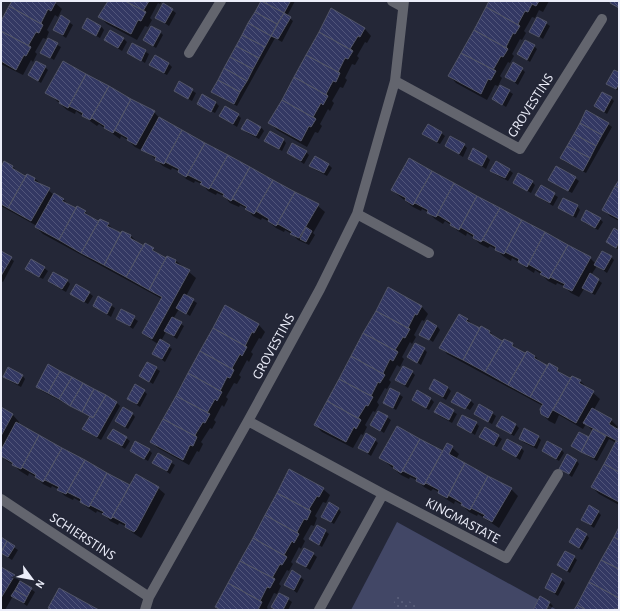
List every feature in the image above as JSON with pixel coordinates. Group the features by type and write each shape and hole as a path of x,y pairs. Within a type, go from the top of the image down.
{"street":[{"path":"189,53 221,1"},
{"path":"392,1 404,4"},
{"name":"GROVESTINS","path":"145,610 149,597 320,289 357,214 395,81 404,4"},
{"name":"GROVESTINS","path":"395,81 520,149 602,19"},
{"path":"357,214 429,253"},
{"name":"KINGMASTATE","path":"248,421 506,558 558,474"},
{"path":"319,610 383,494"},
{"name":"SCHIERSTINS","path":"1,499 149,597"}],"shaded area":[{"path":"397,522 557,610 351,610"},
{"path":"398,595 425,610 390,610"}],"building":[{"path":"12,1 56,2 51,11 48,9 41,23 43,25 9,6"},
{"path":"108,1 125,1 146,12 141,21 138,20 131,34 98,17"},
{"path":"125,1 149,1 143,11"},
{"path":"261,1 284,13 277,24 255,12"},
{"path":"262,1 288,1 290,2 284,13"},
{"path":"489,1 539,1 536,6 532,4 528,12 525,11 518,24 520,26 486,7"},
{"path":"611,1 619,1 619,8 610,3"},
{"path":"163,3 173,9 165,23 155,18"},
{"path":"9,6 43,25 39,33 36,32 28,46 1,31 1,21"},
{"path":"486,7 520,26 515,34 513,33 506,47 508,49 474,30"},
{"path":"331,8 365,28 350,49 353,51 319,32"},
{"path":"255,12 277,24 271,36 248,23"},
{"path":"284,13 291,17 278,39 271,36"},
{"path":"61,15 70,21 63,35 53,30"},
{"path":"537,17 547,22 539,37 529,32"},
{"path":"87,18 101,26 96,36 82,28"},
{"path":"248,23 271,36 265,47 242,35"},
{"path":"151,26 161,31 153,46 143,40"},
{"path":"110,30 124,38 118,48 104,40"},
{"path":"474,30 508,49 503,57 501,56 493,70 461,53"},
{"path":"1,31 31,47 26,56 24,55 16,70 1,61"},
{"path":"319,32 353,51 348,59 345,58 338,72 306,55"},
{"path":"242,35 265,47 259,58 236,46"},
{"path":"48,38 58,43 50,58 40,53"},
{"path":"525,40 535,45 527,60 517,54"},
{"path":"132,43 146,50 141,61 127,53"},
{"path":"236,46 259,58 253,69 230,57"},
{"path":"461,53 496,71 491,80 488,79 481,94 448,76"},
{"path":"155,55 169,63 164,73 149,65"},
{"path":"306,55 340,73 336,82 333,81 326,94 328,96 294,77"},
{"path":"230,57 253,69 247,81 224,68"},
{"path":"36,61 46,66 38,81 28,75"},
{"path":"63,61 86,74 68,108 59,103 60,101 45,93"},
{"path":"513,62 523,68 515,82 505,77"},
{"path":"224,68 247,81 240,92 218,80"},
{"path":"614,70 619,72 619,84 616,89 606,84"},
{"path":"86,74 109,86 90,120 82,116 83,113 69,106"},
{"path":"294,77 328,96 323,105 321,103 313,117 316,119 282,100"},
{"path":"218,80 240,92 234,104 211,92"},
{"path":"179,81 193,89 188,99 174,91"},
{"path":"500,85 510,90 502,105 492,99"},
{"path":"109,86 131,99 113,133 92,118 90,120"},
{"path":"602,92 612,97 604,112 594,106"},
{"path":"202,94 216,102 211,112 197,104"},
{"path":"131,99 155,111 136,145 127,140 128,138 114,130"},
{"path":"282,100 316,119 311,127 309,126 301,141 268,123"},
{"path":"225,106 239,114 233,124 219,116"},
{"path":"586,110 609,123 602,135 580,123"},
{"path":"159,117 182,130 164,164 155,160 156,157 141,150"},
{"path":"247,119 261,127 256,136 241,129"},
{"path":"580,123 602,135 596,146 574,134"},
{"path":"428,124 442,132 437,142 422,134"},
{"path":"182,130 205,143 186,177 178,172 179,169 165,162"},
{"path":"270,131 284,139 279,149 264,141"},
{"path":"574,134 596,146 590,158 567,146"},
{"path":"450,136 465,144 459,154 445,146"},
{"path":"205,143 228,155 209,189 200,184 202,182 188,175 186,177"},
{"path":"292,143 307,151 301,161 287,153"},
{"path":"567,146 590,158 583,171 560,158"},
{"path":"473,148 487,156 482,166 468,159"},
{"path":"228,155 250,167 231,201 223,196 224,194 210,187"},
{"path":"315,156 329,164 324,173 309,166"},
{"path":"409,158 432,171 413,205 405,200 406,198 391,190"},
{"path":"4,161 25,176 27,174 8,208 1,204 1,167"},
{"path":"496,161 510,169 505,178 490,171"},
{"path":"556,166 576,177 568,191 548,180"},
{"path":"250,167 273,180 254,214 245,209 247,207 233,199 231,201"},
{"path":"432,171 454,183 436,217 427,213 428,210 415,203 413,205"},
{"path":"518,173 533,181 527,191 513,183"},
{"path":"27,174 35,178 34,181 50,188 31,221 8,208"},
{"path":"273,180 295,192 276,226 268,221 269,219 256,211 254,214"},
{"path":"619,180 619,188 615,186"},
{"path":"454,183 477,196 459,230 438,215 436,217"},
{"path":"541,185 555,193 550,203 535,195"},
{"path":"615,186 619,188 619,219 602,210"},
{"path":"295,192 319,204 299,238 290,234 292,232 278,224 276,226"},
{"path":"54,193 64,199 62,201 76,208 59,240 35,227"},
{"path":"477,196 500,208 481,242 473,238 474,235 460,227"},
{"path":"563,198 578,205 573,216 558,208"},
{"path":"77,206 86,211 84,213 98,221 100,219 81,253 59,240"},
{"path":"500,208 522,220 504,254 495,250 496,247 483,240 481,242"},
{"path":"586,210 601,218 595,228 581,220"},
{"path":"100,219 109,223 107,226 121,233 104,265 81,253"},
{"path":"522,220 545,232 527,267 518,262 519,259 505,252"},
{"path":"306,227 312,231 306,242 300,239"},
{"path":"614,228 619,231 619,242 616,248 606,242"},
{"path":"122,231 131,235 130,238 143,246 126,277 104,265"},
{"path":"545,232 568,245 549,279 540,274 542,272 528,264"},
{"path":"145,243 154,248 152,250 166,258 149,290 126,277"},
{"path":"568,245 591,257 572,291 563,287 565,284 550,277"},
{"path":"1,251 12,257 1,276"},
{"path":"602,251 612,256 604,270 594,265"},
{"path":"167,256 176,260 175,263 190,270 152,339 142,333 162,297 149,290"},
{"path":"31,259 45,267 39,277 25,269"},
{"path":"53,272 68,280 62,289 48,281"},
{"path":"590,273 599,279 592,293 582,288"},
{"path":"76,284 90,292 84,302 70,294"},
{"path":"388,287 422,306 417,315 415,314 408,328 376,311"},
{"path":"184,294 194,299 186,314 176,308"},
{"path":"98,296 112,304 107,314 93,306"},
{"path":"225,305 259,324 254,333 252,332 245,346 213,328"},
{"path":"121,309 135,316 130,326 116,319"},
{"path":"376,311 410,329 395,350 398,352 363,333"},
{"path":"459,314 468,319 466,321 480,328 463,360 439,348"},
{"path":"172,317 182,322 174,336 164,331"},
{"path":"427,320 437,326 429,340 419,335"},
{"path":"481,326 502,341 504,339 485,372 463,360"},
{"path":"213,328 247,347 242,356 240,354 232,368 234,370 200,351"},
{"path":"363,333 398,352 393,361 390,359 383,373 385,375 351,356"},
{"path":"160,339 170,345 162,359 152,354"},
{"path":"504,339 513,343 512,346 525,353 527,351 508,385 485,372"},
{"path":"415,343 425,348 417,363 407,357"},
{"path":"200,351 234,370 230,378 227,377 220,391 188,373"},
{"path":"527,351 535,356 534,358 547,366 530,397 508,385"},
{"path":"351,356 385,375 380,383 378,382 371,396 339,379"},
{"path":"147,362 157,367 149,382 139,376"},
{"path":"549,363 558,368 557,371 570,378 572,376 548,418 541,414 540,409 543,404 530,397"},
{"path":"48,364 60,371 48,393 36,387"},
{"path":"403,366 413,371 405,385 395,380"},
{"path":"8,367 23,375 18,384 3,377"},
{"path":"60,371 72,377 59,399 48,393"},
{"path":"188,373 222,392 217,401 215,399 207,413 176,396"},
{"path":"572,376 581,380 579,383 594,391 576,423 553,410"},
{"path":"72,377 83,383 70,406 59,399"},
{"path":"339,379 373,397 358,418 361,420 327,401"},
{"path":"434,379 448,387 443,397 429,389"},
{"path":"83,383 94,389 82,412 70,406"},
{"path":"135,384 145,390 137,404 127,399"},
{"path":"390,388 400,393 393,408 383,403"},
{"path":"94,389 106,395 93,418 82,412"},
{"path":"417,390 431,398 426,408 412,400"},
{"path":"457,392 471,400 465,409 451,402"},
{"path":"106,395 117,402 97,437 82,429 90,416 93,418"},
{"path":"176,396 210,414 195,435 197,437 163,419"},
{"path":"327,401 361,420 356,429 354,427 346,442 314,425"},
{"path":"440,402 454,410 449,420 434,412"},
{"path":"479,404 493,412 488,422 474,414"},
{"path":"1,407 13,414 1,436"},
{"path":"123,407 133,413 125,427 115,421"},
{"path":"592,408 612,419 609,424 619,430 619,442 583,423"},
{"path":"378,411 388,416 380,431 370,425"},
{"path":"462,415 477,422 471,433 457,425"},
{"path":"502,416 516,424 511,434 496,426"},
{"path":"163,419 197,437 193,446 190,445 183,460 150,442"},
{"path":"16,422 39,435 21,469 12,465 13,463 1,456 1,450"},
{"path":"397,426 420,439 401,473 393,468 394,466 379,458"},
{"path":"485,427 499,435 494,445 479,437"},
{"path":"524,428 539,436 534,446 519,439"},
{"path":"113,429 127,437 122,446 107,438"},
{"path":"593,429 606,436 594,458 581,452"},
{"path":"579,432 589,437 581,452 571,446"},
{"path":"366,433 376,439 368,453 358,448"},
{"path":"39,435 62,448 43,482 35,477 36,475 22,467"},
{"path":"420,439 443,451 424,485 416,481 417,478 403,471 401,473"},
{"path":"507,439 522,447 516,457 502,449"},
{"path":"135,441 150,449 144,459 130,451"},
{"path":"547,441 562,449 556,459 542,451"},
{"path":"616,441 619,442 619,472 604,464"},
{"path":"447,443 453,446 449,454 465,463 447,498 438,493 439,490 426,483 424,485"},
{"path":"62,448 85,460 66,494 57,490 59,487 45,480 43,482"},
{"path":"158,453 172,461 167,471 152,463"},
{"path":"567,454 577,460 569,474 559,469"},
{"path":"85,460 107,473 89,507 80,502 81,499 67,492"},
{"path":"465,463 488,476 470,510 461,505 462,503 448,495"},
{"path":"604,464 619,472 619,502 591,487"},
{"path":"289,469 324,488 309,509 311,511 277,493"},
{"path":"107,473 130,485 111,519 102,514 104,512 90,505"},
{"path":"136,474 159,487 134,532 125,527 126,524 113,517 111,519"},
{"path":"488,476 512,488 492,522 483,517 485,515 471,508"},
{"path":"277,493 311,511 307,520 304,519 297,532 299,534 265,515"},
{"path":"329,502 339,508 331,522 321,517"},
{"path":"589,505 599,511 591,525 581,520"},
{"path":"265,515 299,534 294,543 292,541 284,555 287,557 253,538"},
{"path":"317,525 326,530 319,545 309,539"},
{"path":"619,527 619,540 614,537"},
{"path":"577,528 587,534 579,548 569,542"},
{"path":"1,537 7,541 1,552"},
{"path":"614,537 619,540 619,569 601,560"},
{"path":"253,538 287,557 282,565 280,564 272,578 240,561"},
{"path":"7,541 15,546 8,557 1,553"},
{"path":"304,548 314,553 306,567 296,562"},
{"path":"565,551 575,556 567,571 557,565"},
{"path":"601,560 619,569 619,598 589,582"},
{"path":"240,561 275,579 270,588 267,587 260,601 228,583"},
{"path":"1,567 15,575 1,598"},
{"path":"292,570 301,576 294,590 284,585"},
{"path":"552,573 562,579 555,593 545,588"},
{"path":"20,581 32,588 27,597 15,590"},
{"path":"589,582 619,598 619,610 616,608 615,610 586,610 577,605"},
{"path":"228,583 262,602 258,610 221,610 215,607"},
{"path":"59,588 99,610 51,610 48,608"},
{"path":"15,590 27,597 24,603 11,596"},
{"path":"279,593 289,598 283,610 276,610 271,607"},
{"path":"540,596 550,602 546,610 533,610"},
{"path":"577,605 586,610 574,610"}]}
